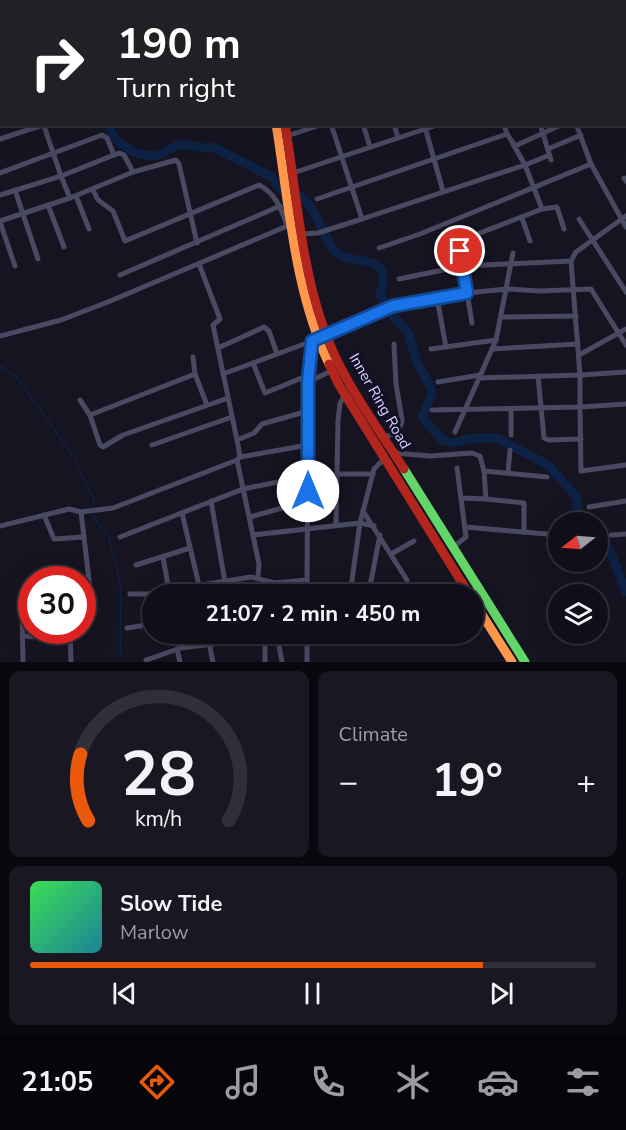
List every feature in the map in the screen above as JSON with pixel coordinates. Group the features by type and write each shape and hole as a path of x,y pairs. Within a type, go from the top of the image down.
{"highway":[{"name":"Inner Ring Road","path":"276,126 289,205 327,333 344,374 383,438 388,456 463,584"},
{"name":"Inner Ring Road","path":"285,126 295,184 289,205 289,225 298,235 305,297 315,340 345,395 452,548 525,662"},
{"path":"484,619 512,662"}],"street":[{"path":"0,139 43,126"},
{"path":"46,126 52,153 70,198"},
{"path":"287,136 314,126"},
{"path":"332,126 363,219"},
{"path":"364,126 370,147"},
{"path":"394,126 398,138"},
{"path":"505,126 525,165 542,210"},
{"path":"541,126 549,155"},
{"path":"513,144 559,126"},
{"path":"577,126 594,170 624,218 626,226"},
{"path":"293,173 342,158 425,127 443,191"},
{"path":"317,200 507,134"},
{"path":"0,173 102,135 107,138 114,155"},
{"path":"298,235 318,233 525,165 549,155 581,135"},
{"path":"0,193 61,176 114,155 124,155 133,172"},
{"path":"15,266 0,221 93,190 133,172 176,160 179,164 197,243"},
{"path":"378,248 534,189 594,170"},
{"path":"93,190 98,200 113,211 125,241 259,185 289,205"},
{"path":"15,190 38,259"},
{"path":"76,196 89,229"},
{"path":"120,275 289,205"},
{"path":"48,206 64,247"},
{"path":"467,238 542,210 557,207 564,228"},
{"path":"522,218 530,241"},
{"path":"624,218 576,252 571,261 580,375 581,471 626,465"},
{"path":"579,219 626,292"},
{"path":"0,336 61,320 289,225"},
{"path":"460,251 471,323"},
{"path":"455,432 496,340 513,253"},
{"path":"399,279 463,266 571,261"},
{"path":"199,264 220,319 213,325 237,440 243,489 259,564 258,578"},
{"path":"223,374 315,340 393,306 467,293 507,289 540,291 591,289 626,345"},
{"path":"437,298 446,347"},
{"path":"502,316 576,315"},
{"path":"218,348 264,327 268,331 277,354"},
{"path":"579,355 626,329"},
{"path":"307,584 308,379 315,340"},
{"path":"431,349 496,340"},
{"path":"383,438 399,431 402,420 398,407 394,344"},
{"path":"492,348 578,344"},
{"path":"193,357 195,374 207,405"},
{"path":"253,363 265,393 332,371"},
{"path":"438,382 479,376 626,372"},
{"path":"90,415 195,374"},
{"path":"538,376 542,434 546,440 581,439"},
{"path":"336,525 338,420 340,403 345,395"},
{"path":"80,400 90,415 100,445 103,447 123,435 228,398"},
{"path":"432,410 464,411 626,404"},
{"path":"511,409 511,435"},
{"path":"237,440 254,433 261,424 308,411"},
{"path":"152,445 232,417"},
{"path":"0,526 69,509 81,512 113,508 238,458 308,445"},
{"path":"508,473 510,450"},
{"path":"351,584 360,523 373,474 377,464 388,456 472,453 480,456 484,471 486,499"},
{"path":"452,548 466,537 457,468"},
{"path":"484,471 547,477"},
{"path":"338,474 373,474"},
{"path":"120,537 243,489 308,476"},
{"path":"461,498 524,503 524,532"},
{"path":"211,501 225,582"},
{"path":"589,507 626,501"},
{"path":"250,517 282,508 308,506"},
{"path":"363,511 375,526 407,580"},
{"path":"81,512 87,566"},
{"path":"182,513 199,584"},
{"path":"44,515 54,539 84,537"},
{"path":"253,535 308,527 360,523 375,526"},
{"path":"465,527 548,534"},
{"path":"611,535 626,534"},
{"path":"370,584 380,535"},
{"path":"391,554 414,541"},
{"path":"136,565 190,548"},
{"path":"163,557 168,584"},
{"path":"212,584 258,578 275,583 307,580"},
{"path":"129,594 142,593"},
{"path":"128,628 142,626"},
{"path":"23,662 24,644"},
{"path":"70,644 71,662"},
{"path":"150,660 177,649 204,644"},
{"path":"209,644 213,662"},
{"path":"265,644 266,662"},
{"path":"279,644 282,662"},
{"path":"306,644 307,662"},
{"path":"177,649 180,662"}],"waterway":[{"path":"110,126 114,137 120,143 140,154 155,155 181,145 213,147 272,177 279,187 305,200 336,252 351,259 369,262 382,271 383,280 380,293 386,308 408,332 417,362 431,388 432,394 422,417 442,440 453,443 473,438 497,438 548,465 576,496 578,512"},
{"path":"0,366 17,377 73,456 94,499 94,509"},
{"path":"94,514 94,518 109,537 121,585 120,662"},
{"path":"608,547 626,592"}],"traffic: fast":[{"path":"404,469 525,662"}],"traffic: slow":[{"path":"276,126 300,277 317,336 329,364"},
{"path":"484,618 512,662"}],"traffic: jam":[{"path":"285,126 304,252 323,326 348,382 404,469"},
{"path":"329,364 339,385 463,584"}],"route":[{"path":"308,491 308,382 312,341 393,306 467,293 460,251"}]}
